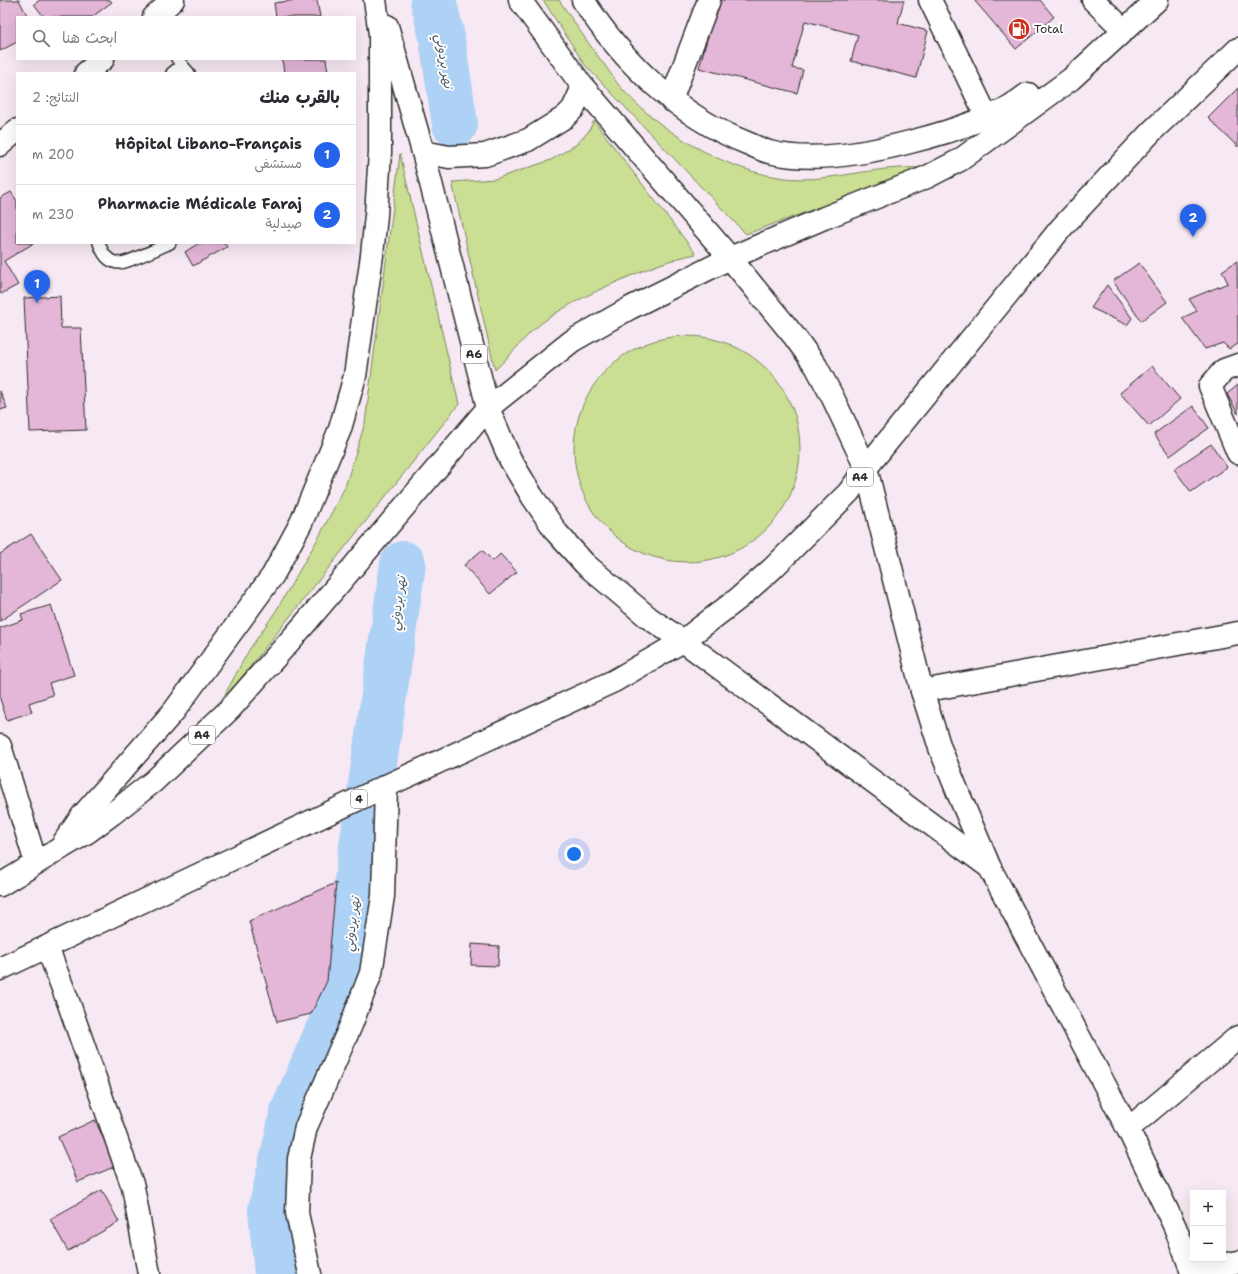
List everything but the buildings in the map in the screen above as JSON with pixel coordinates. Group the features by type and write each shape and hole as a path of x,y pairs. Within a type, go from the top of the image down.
{"main road":[{"path":"155,16 173,0"},
{"path":"59,849 82,816 174,712 274,575 301,523 340,429 354,376 365,306 376,215 380,152 380,34 375,0"},
{"name":"A6","path":"380,0 422,152 488,408 510,459 532,496 557,533 585,564 649,618 683,641"},
{"path":"520,0 583,87 730,258 794,336 816,366 866,468 922,691 940,748 990,868 1128,1129 1175,1227 1192,1272 1238,1262"},
{"path":"583,0 594,17 628,59 671,100 694,116 730,136 770,152 799,156 828,156 862,153 924,138 961,127 1001,111 1116,37 1093,0"},
{"path":"671,100 709,0"},
{"path":"930,0 987,117"},
{"name":"A4","path":"0,885 95,826 154,781 230,709 488,408 572,341 630,308 730,258 927,176 960,160 1072,79 1157,0"},
{"name":"A4","path":"386,786 614,680 683,641 739,598 772,569 849,492 866,468 1062,227 1151,132 1238,49"},
{"path":"87,72 102,60"},
{"path":"422,152 449,157 485,155 528,140 565,117 573,109 583,87"},
{"path":"1238,365 1224,370 1210,386 1238,453"},
{"path":"922,691 1238,632"},
{"path":"683,641 990,868"},
{"path":"0,746 36,863"},
{"path":"310,1274 297,1212 299,1159 306,1127 351,1025 371,973 383,896 386,786"},
{"name":"4","path":"46,947 386,786"},
{"path":"0,969 46,947 69,1004 133,1187 149,1274"},
{"path":"1128,1129 1238,1037"}],"lane":[{"path":"174,72 183,66"},
{"path":"99,244 101,251 109,260 120,264 168,244"}],"green space":[{"path":"543,0 559,0 617,82 641,108 660,124 682,139 729,163 753,172 778,177 802,179 814,179 876,170 928,168 746,234 585,65"},
{"path":"594,121 696,254 667,262 640,272 597,291 562,309 531,332 495,370 452,182 495,179 551,160 577,144 588,132"},
{"path":"400,154 459,404 218,707 249,650 276,611 320,535 345,487 365,423"},
{"path":"687,336 709,338 740,349 767,369 787,396 798,427 800,449 798,471 787,502 767,529 740,549 709,560 687,562 665,560 634,549 607,529 587,502 576,471 574,449 576,427 587,396 607,369 634,349 665,338"}],"waterway":[{"name":"نهر بردوني","path":"433,0 441,33 455,124"},
{"name":"نهر بردوني","path":"277,1274 271,1210 293,1112 339,1005 403,564"}],"place":[{"name":"Total","path":"1019,29"},
{"name":"Pharmacie Médicale Faraj","path":"1193,237"},
{"name":"Hôpital Libano-Français","path":"37,303"}]}
